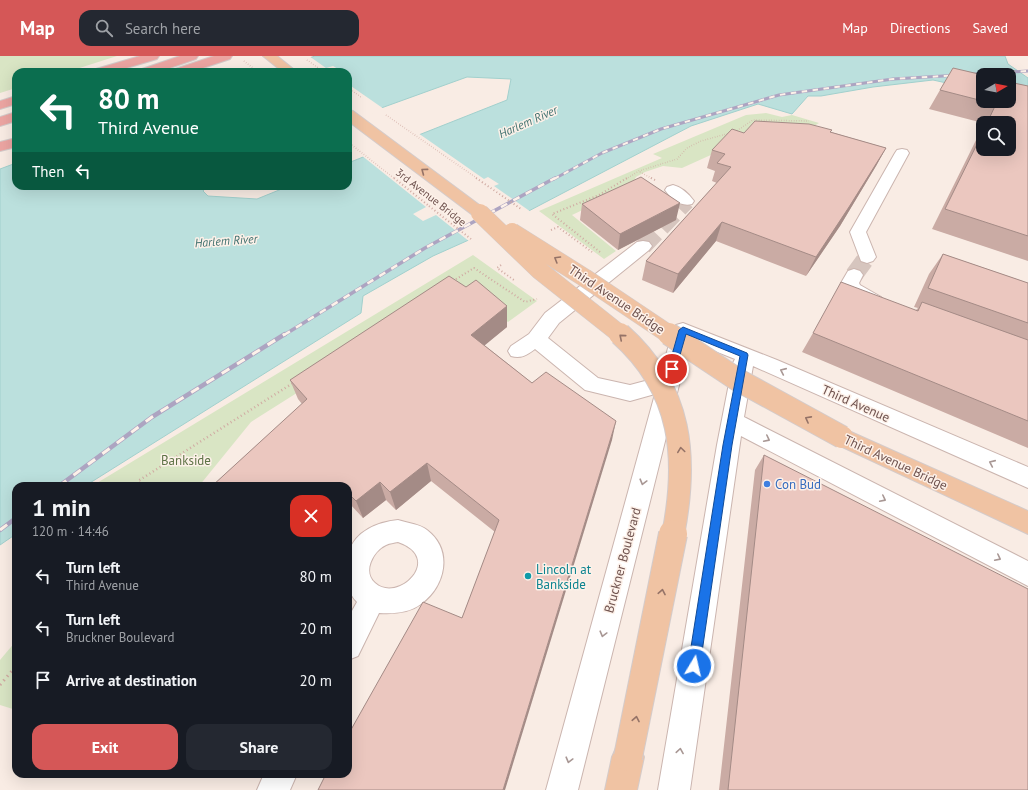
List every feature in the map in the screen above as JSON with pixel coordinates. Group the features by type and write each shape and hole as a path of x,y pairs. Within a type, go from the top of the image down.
{"highway":[{"path":"112,68 145,56"},
{"path":"114,68 153,56"},
{"path":"158,68 192,56"},
{"path":"191,68 226,56"},
{"path":"208,68 237,58"},
{"path":"0,105 12,101"},
{"path":"0,122 12,118"},
{"path":"0,134 12,130"},
{"path":"0,147 12,143"}],"main road":[{"path":"269,56 286,68"},
{"name":"Third Avenue Bridge","path":"352,117 480,213 566,264 738,379 842,437 1028,523"},
{"path":"480,213 547,277 626,340 653,373 663,389 679,436 682,459 682,481 679,504 621,790"}],"street":[{"path":"867,257 858,232 902,153"},
{"path":"673,190 686,201"},
{"path":"518,351 536,339 552,318 643,246"},
{"path":"854,275 850,283 852,289 864,297 894,308"},
{"name":"Third Avenue","path":"683,330 1028,478"},
{"name":"Bruckner Boulevard","path":"562,790 683,330"},
{"path":"536,339 592,384 630,393 668,383"},
{"path":"674,790 732,421 744,355"},
{"path":"732,421 1028,574"},
{"path":"352,638 373,598"},
{"path":"273,790 280,778"}],"path":[{"path":"302,56 318,68"},
{"path":"237,58 252,68"},
{"path":"352,91 361,97"},
{"path":"386,115 482,182"},
{"path":"602,253 552,214 599,195 639,171 677,159 687,148 701,141 736,132 753,120 809,121"},
{"name":"3rd Avenue Bridge","path":"352,145 476,243"},
{"path":"639,171 645,174"},
{"path":"551,230 558,227 592,253"},
{"path":"497,260 503,264"},
{"path":"447,285 474,268 525,302 538,299"},
{"path":"139,482 138,481 299,379"},
{"path":"0,685 12,671"}],"green space":[{"path":"0,56 117,56 80,68 12,68 12,89 0,93"},
{"path":"766,113 782,117 792,115 819,123 814,126 766,130 682,168 663,166 645,172 636,177 631,187 572,215 616,251 604,259 539,211 662,158 653,154 746,115"},
{"name":"Bankside","path":"473,255 537,301 508,322 477,298 452,295 251,422 202,482 99,482"},
{"path":"12,646 12,709 0,705 0,660"}],"water":[{"name":"Harlem River","path":"315,56 1005,56 1008,64 1014,68 976,68 976,89 933,80 873,87 821,96 808,96 792,114 758,104 691,126 500,226 433,256 363,296 361,313 91,482 12,482 12,537 0,545 0,169 12,164 12,190 204,190 203,191 208,196 257,199 279,190 352,190 352,161 507,100 511,79 467,77 352,119 352,68 280,68"},
{"path":"1016,70 1028,78 1028,101 1016,98"}],"pier":[{"path":"309,56 326,68 274,68"},
{"path":"333,66 336,68 326,68"},
{"path":"352,87 384,109 352,121"},
{"path":"418,133 484,179 488,177 499,184 494,186 531,212 470,242 436,215 423,221 413,214 426,207 361,155"}],"building":[{"path":"953,68 976,73 976,99 940,90"},
{"path":"1016,83 1028,86 1028,236 945,209 976,146 976,156 1016,156 1016,116 990,116 994,108 1016,108"},
{"path":"755,121 809,124 832,130 830,132 886,148 816,257 722,222 678,274 646,261 731,167 717,163 725,154 712,150 732,129 744,133"},
{"path":"641,177 680,203 620,234 582,204"},
{"path":"943,254 1028,283 1028,323 928,288"},
{"name":"Lincoln at Bankside","path":"449,276 466,287 476,280 507,306 471,335 532,383 546,372 616,421 503,790 318,790 324,778 352,778 352,728 423,602 462,618 499,520 427,463 390,492 380,482 356,501 352,497 352,482 216,482 307,399 290,380"},
{"path":"841,282 918,311 922,302 1028,340 1028,421 813,333"},
{"path":"764,455 1028,589 1028,790 728,790"}],"tunnel":[{"path":"643,246 686,201"},
{"path":"854,275 867,257"}],"railway":[{"path":"554,179 602,153 661,129 779,95 893,79 1028,71"},
{"path":"284,335 425,248 555,178"},
{"path":"64,482 152,417 285,334"},
{"path":"0,530 12,521"}],"place":[{"name":"Con Bud","path":"767,484"},
{"name":"Lincoln at Bankside","path":"528,576"}],"route":[{"path":"672,369 683,330 744,355 728,445 694,666"}]}
